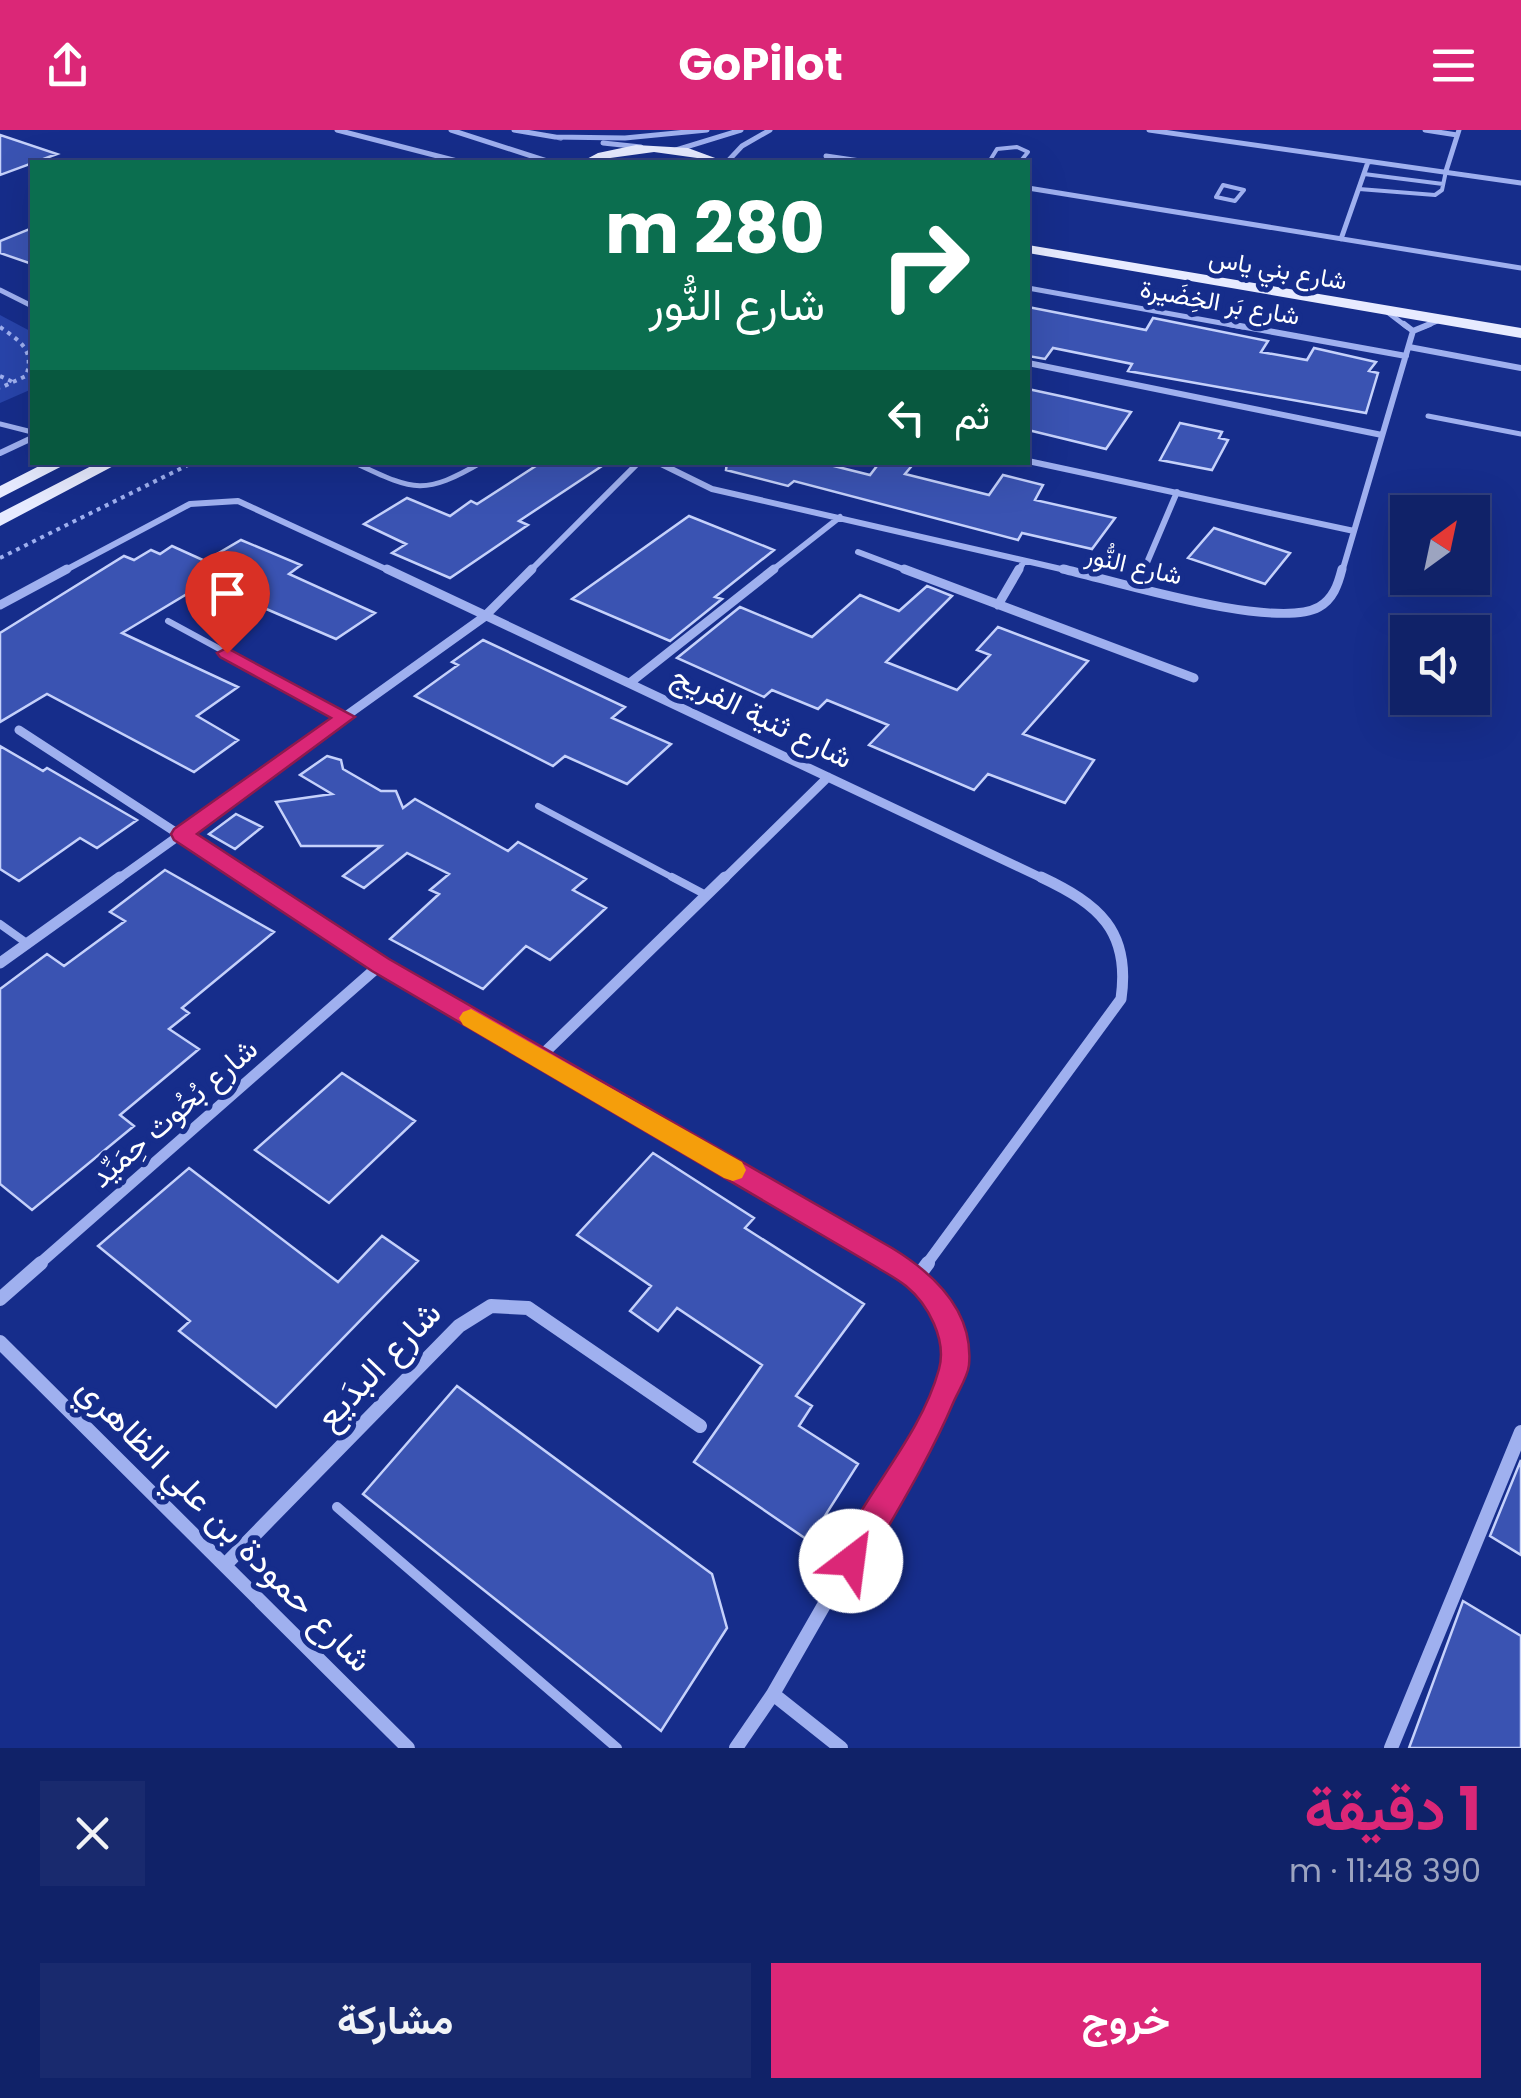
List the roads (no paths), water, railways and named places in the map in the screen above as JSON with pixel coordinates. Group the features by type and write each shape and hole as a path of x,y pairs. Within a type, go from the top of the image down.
{"main road":[{"path":"595,160 625,152 668,150 715,160"},
{"name":"شارع بني ياس","path":"1030,235 1521,318"},
{"name":"شارع بني ياس","path":"1030,249 1521,334"},
{"path":"0,493 56,465"},
{"path":"0,520 107,465"}],"street":[{"path":"337,130 462,160"},
{"path":"451,130 545,160"},
{"path":"514,130 668,150 740,130"},
{"path":"554,137 625,138 707,130"},
{"path":"726,160 770,130"},
{"path":"1150,130 1521,183"},
{"path":"1426,130 1458,132 1446,172"},
{"path":"436,154 455,160"},
{"path":"826,156 853,160"},
{"path":"1341,239 1368,162"},
{"path":"1030,188 1521,268"},
{"name":"شارع بَر الخِضَيرة","path":"1030,288 1521,368"},
{"path":"0,290 30,305"},
{"path":"1384,310 1414,331 1442,320"},
{"name":"شارع النُّور","path":"663,465 712,489 1269,616 1296,615 1330,601 1414,331"},
{"path":"1030,363 1382,435"},
{"path":"0,452 30,436"},
{"path":"1030,461 1354,531"},
{"path":"0,964 484,617 636,465"},
{"path":"1137,585 1177,492"},
{"name":"شارع ثنية الفريج","path":"0,605 190,504 224,499 250,506 1083,897 1106,919 1121,945 1126,972 1121,999 917,1278"},
{"path":"631,682 840,517"},
{"path":"858,552 1194,678"},
{"path":"998,604 1024,562"},
{"path":"19,730 380,965 917,1278 938,1304 952,1334 954,1367 928,1428 774,1694 736,1748"},
{"path":"539,1058 828,777"},
{"name":"شارع بُحُوث حِمَيِّد","path":"0,1299 380,965"},
{"name":"شارع البدَيع","path":"224,1566 473,1312 491,1304 510,1303 528,1308 700,1426"},
{"name":"شارع حمودة بن علي الظاهري","path":"0,1342 408,1748"},
{"path":"1391,1748 1521,1432"},
{"path":"774,1694 841,1748"}],"lane":[{"path":"990,160 997,149 1011,146 1028,152 1022,160"},
{"path":"1359,189 1430,196 1441,192 1446,172"},
{"path":"1364,174 1444,184"},
{"path":"1227,184 1244,190 1232,202 1216,197 1227,184"},
{"path":"1428,416 1521,434"},
{"path":"0,424 30,434"},
{"path":"360,465 422,490 445,485 477,465"},
{"path":"168,621 345,717"},
{"path":"538,806 706,895"},
{"path":"0,924 28,944"},
{"path":"337,1507 617,1748"}]}
